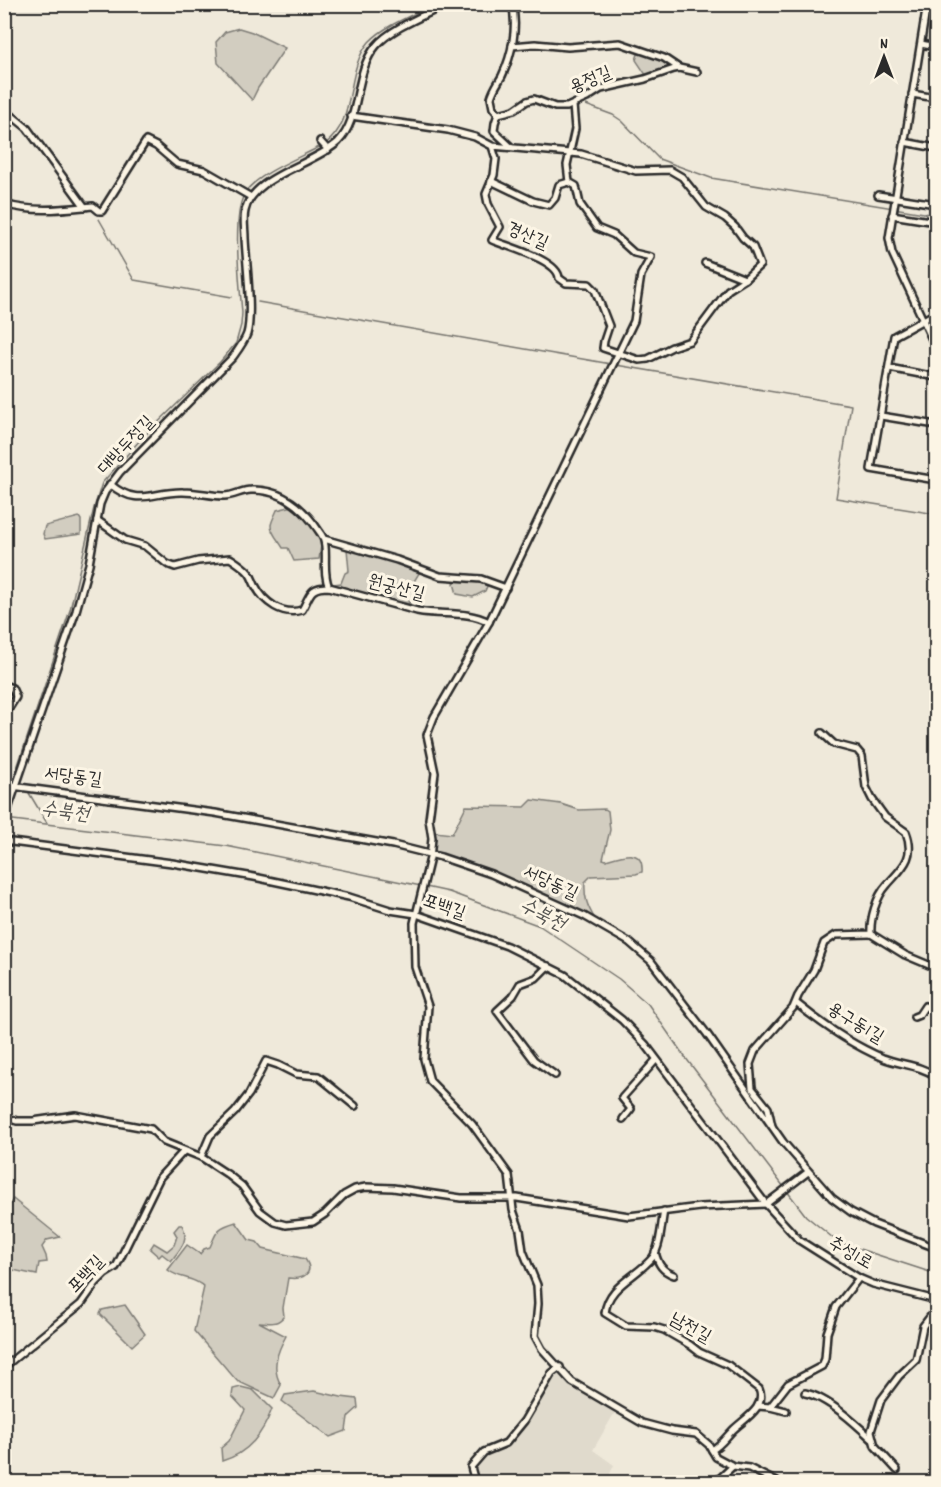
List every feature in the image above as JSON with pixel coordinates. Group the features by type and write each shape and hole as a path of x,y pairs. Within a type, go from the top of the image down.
{"street":[{"path":"4,204 44,210 93,206 99,211 104,210 146,141 156,146 177,164 204,170 250,196 259,188 327,149 343,136 351,116 365,62 376,45 447,4"},
{"path":"511,147 494,131 498,114 490,98 502,75 512,46 515,18 512,4"},
{"path":"927,4 889,238 892,253 936,348"},
{"path":"512,46 535,44 568,47 620,43 664,58 679,68"},
{"path":"921,44 936,47"},
{"name":"용정길","path":"498,114 514,110 534,99 555,107 573,105 601,89 679,68 697,72"},
{"path":"912,94 936,98"},
{"path":"573,105 575,129 567,171 569,182 576,186 580,204 597,228 614,235 634,253 651,257 641,275 634,321 506,588 434,717 427,735 435,773 429,819 432,838 430,856 414,922 415,968 428,1006 424,1059 427,1075 435,1087 472,1124 506,1170 513,1197 513,1210 524,1251 537,1285 535,1336 542,1349 572,1382 642,1423 672,1431 696,1434 705,1439 716,1457 733,1466 749,1467 777,1482"},
{"path":"4,109 27,128 85,207"},
{"path":"351,116 448,130 475,137 492,146 580,154 624,169 645,171 666,169 682,177 706,207 735,226 753,247 760,265 728,290 690,341 648,359 616,357"},
{"path":"320,141 327,149"},
{"path":"904,142 936,148"},
{"name":"경산길","path":"492,146 496,159 486,194 488,204 500,227 492,240 549,263 559,273 559,278 566,283 589,284 595,290 609,326 603,348 616,357"},
{"name":"경산길","path":"491,182 533,201 549,205 555,198 560,185 569,182"},
{"path":"878,195 936,204"},
{"name":"대방두정길","path":"4,820 76,611 89,564 100,504 110,484 233,357 244,340 248,326 248,314 244,220 250,196"},
{"path":"892,215 936,222"},
{"path":"705,263 745,279"},
{"path":"936,313 894,336 872,469 936,480"},
{"path":"889,368 936,376"},
{"path":"880,416 936,425"},
{"path":"97,520 125,540 145,546 167,564 175,567 198,561 230,558 251,574 254,584 266,600 278,608 297,612 302,610 311,591 329,587 325,573 324,539 297,504 288,498 254,489 223,496 172,492 142,497 122,494 110,484"},
{"path":"324,539 396,560 440,576 481,579 506,588"},
{"name":"원궁산길","path":"329,587 417,611 432,614 466,613 489,622"},
{"path":"4,685 12,688 16,697 4,716"},
{"path":"822,733 834,744 856,750 862,756 866,787 872,799 885,817 906,832 910,842 907,862 895,879 887,885 878,900 871,934"},
{"name":"서당동길","path":"4,785 16,789 215,813 339,834 430,856 491,874 584,916 628,942 651,961 772,1126 832,1198 851,1212 901,1236 936,1248"},
{"name":"포백길","path":"4,841 244,875 349,897 390,910 417,912 507,946 565,975 622,1020 646,1046 767,1202"},
{"path":"772,1126 768,1108 752,1088 750,1064 754,1051 789,1014 796,1003 814,970 824,943 829,938 845,934 871,934 905,955 936,968"},
{"path":"548,966 536,978 520,984 513,996 497,1011 534,1060 555,1074"},
{"name":"용구동1길","path":"796,1003 853,1044 887,1059 922,1068 936,1076"},
{"path":"914,1017 919,1015 925,1006 936,1012"},
{"path":"623,1119 632,1109 622,1098 656,1060"},
{"path":"201,1157 210,1136 236,1112 249,1094 266,1061 296,1074 318,1076 355,1106"},
{"path":"4,1117 16,1121 33,1121 75,1114 151,1129 164,1142 201,1157 242,1186 256,1206 268,1217 286,1225 313,1222 325,1214 344,1195 355,1189 366,1187 393,1188 461,1198 513,1197 621,1215 767,1202 808,1172"},
{"name":"포백길","path":"4,1367 81,1304 100,1279 116,1267 160,1177 184,1151"},
{"name":"추성1로","path":"767,1202 799,1240 859,1278 873,1284 936,1300"},
{"path":"664,1211 655,1252 657,1262 662,1269 674,1275"},
{"name":"남전길","path":"655,1252 650,1260 611,1294 605,1313 626,1326 654,1327 664,1330 699,1352 728,1365 759,1389 761,1393 758,1407"},
{"path":"770,1407 788,1384 822,1366 825,1359 827,1333 836,1306 859,1278"},
{"path":"872,1439 871,1431 881,1400 899,1376 916,1360 923,1326 936,1309"},
{"path":"475,1482 471,1467 484,1452 506,1443 524,1421 552,1373 560,1367"},
{"path":"805,1393 836,1408 872,1439 880,1453 897,1470"},
{"path":"712,1450 758,1407 786,1411"},
{"path":"716,1482 733,1466"}],"shaded area":[{"path":"239,28 285,48 252,100 218,63 216,42 225,32"},
{"path":"643,49 677,62 674,67 646,75 636,60"},
{"path":"293,506 302,513 322,539 319,559 294,561 288,548 283,548 272,531 271,525 277,510"},
{"path":"79,517 81,534 45,539 43,534 45,526"},
{"path":"347,549 421,570 405,596 410,604 332,586 341,583 345,573 349,571"},
{"path":"459,579 488,584 485,591 473,597 457,594 454,583"},
{"path":"532,800 561,804 579,810 605,809 608,811 610,830 603,859 630,855 639,859 642,864 642,872 636,874 591,876 585,882 587,901 595,919 517,882 436,852 433,847 435,832 452,834 466,806 525,807"},
{"path":"13,1199 60,1237 47,1240 42,1247 47,1262 39,1263 37,1275 13,1270 5,1288 5,1215 10,1213 8,1208"},
{"path":"236,1222 249,1240 257,1242 263,1249 305,1259 308,1264 309,1269 306,1275 288,1278 283,1308 284,1316 275,1322 259,1322 286,1336 276,1360 276,1372 281,1385 274,1398 237,1381 194,1331 204,1287 196,1281 168,1270 187,1245 200,1254 204,1249 210,1247 221,1228"},
{"path":"182,1225 185,1235 181,1248 171,1261 162,1254 159,1257 150,1249 154,1243 167,1251 174,1245 177,1236 174,1231"},
{"path":"125,1305 145,1334 132,1346 100,1314 102,1310"},
{"path":"558,1375 615,1412 593,1450 614,1465 608,1478 598,1472 591,1482 477,1482 473,1468 485,1454 507,1445 552,1377"},
{"path":"241,1387 253,1390 272,1409 254,1441 240,1453 222,1461 221,1448 229,1441 245,1410 232,1396 233,1389"},
{"path":"314,1391 357,1399 358,1408 348,1417 346,1431 330,1437 282,1401 285,1395"}],"waterway":[{"path":"325,144 342,122 356,67 369,42 391,25 434,4"},
{"path":"586,105 613,115 622,121 659,159 711,178 936,215"},
{"path":"246,191 261,178 321,146"},
{"path":"16,771 70,610 102,483 141,439 220,362 236,343 242,313 238,219 244,195"},
{"path":"99,219 134,280 232,297"},
{"path":"258,302 611,364"},
{"path":"616,365 851,405 836,498 936,514"},
{"path":"29,793 47,823"},
{"name":"수북천","path":"5,819 226,846 421,886"},
{"name":"수북천","path":"426,887 449,892 540,926 619,979 648,1004 682,1053 806,1216 838,1242 936,1274"}]}
